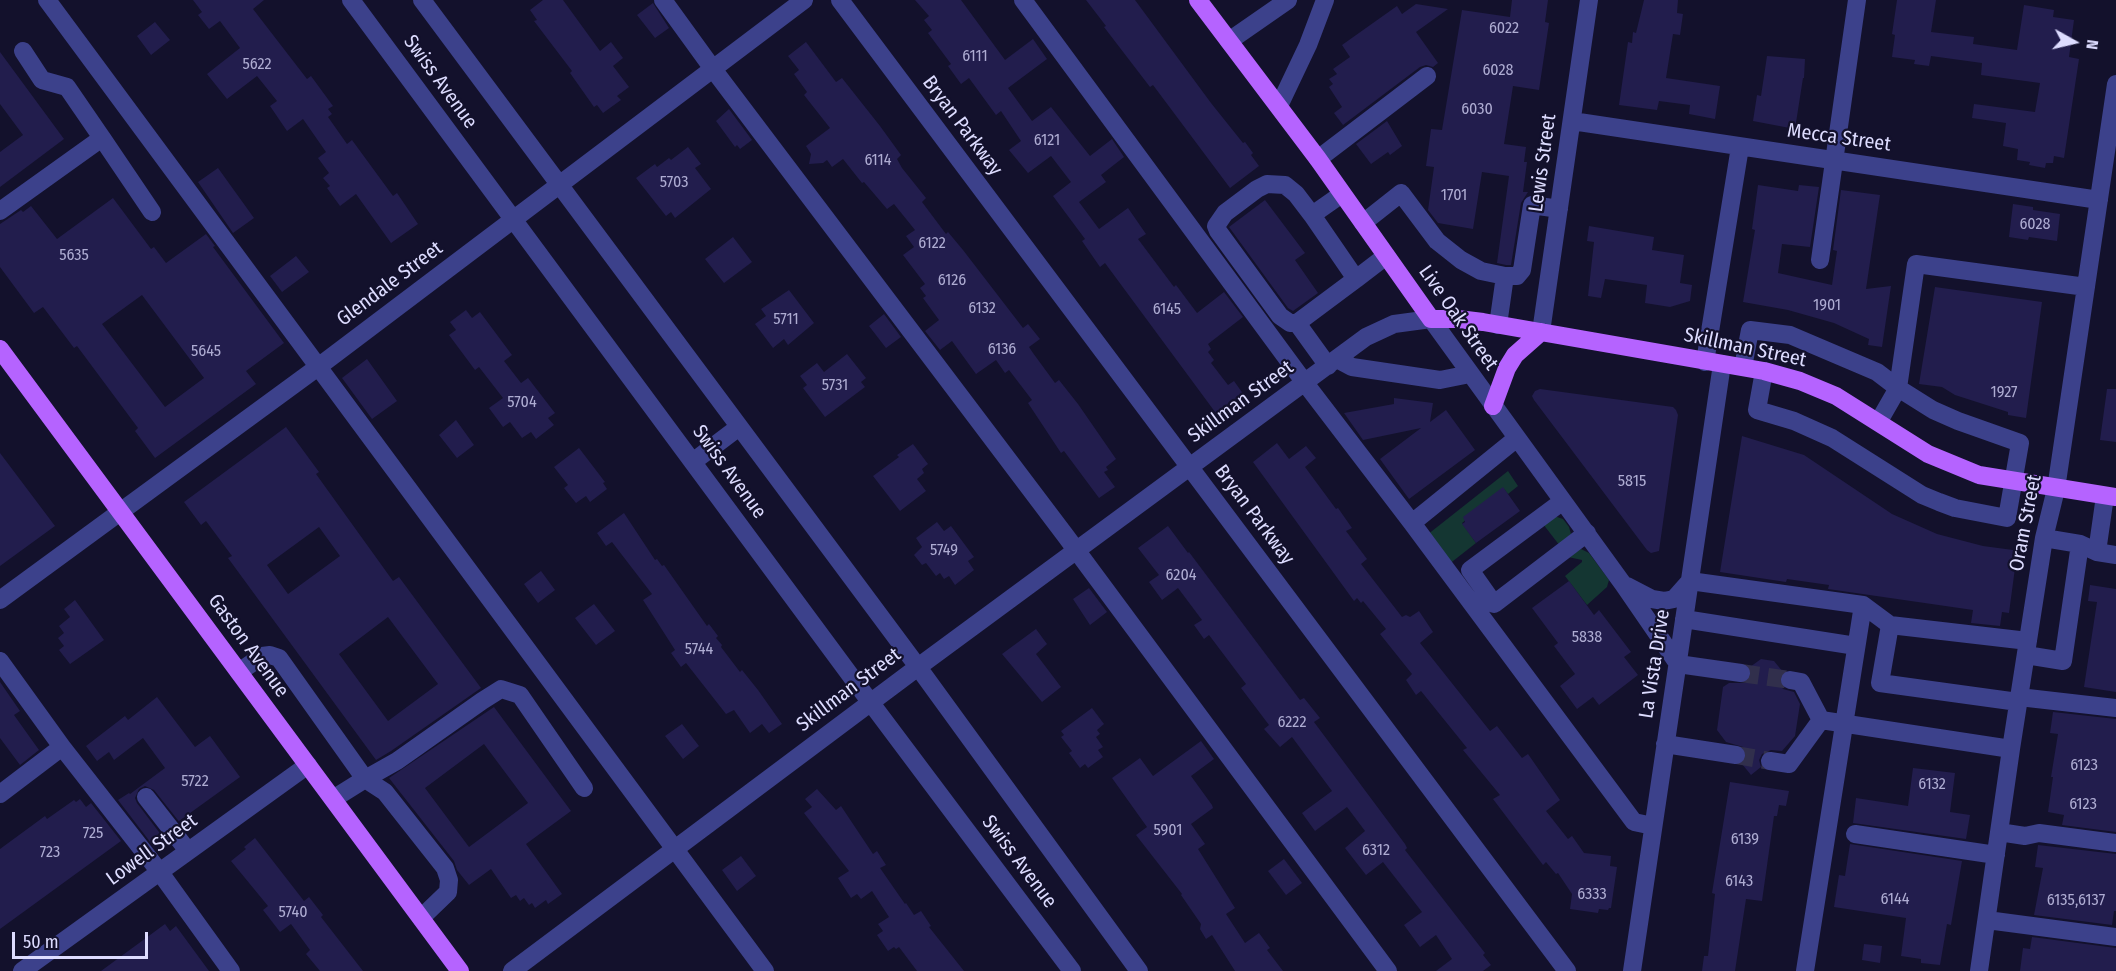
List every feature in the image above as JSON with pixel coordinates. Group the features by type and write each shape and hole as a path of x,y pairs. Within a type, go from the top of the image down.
{"main road":[{"name":"Live Oak Street","path":"1198,0 1318,159 1431,319"},
{"name":"Skillman Street","path":"1431,319 1458,319 1498,325 1764,371 1800,381 1836,396 1929,454 1979,475 2111,496"},
{"path":"1493,406 1506,368 1515,355 1541,332"},
{"name":"Gaston Avenue","path":"0,349 460,971"}],"street":[{"path":"47,0 765,971"},
{"name":"Swiss Avenue","path":"351,0 1072,971"},
{"name":"Swiss Avenue","path":"422,0 918,667 1139,971"},
{"path":"663,0 1077,550 1388,971"},
{"name":"Glendale Street","path":"0,600 318,367 804,0"},
{"name":"Bryan Parkway","path":"840,0 1567,971"},
{"path":"1023,0 1305,383 1634,822 1653,826"},
{"path":"1229,41 1288,0"},
{"path":"1279,106 1308,45 1325,0"},
{"name":"Lewis Street","path":"1541,332 1589,0"},
{"path":"1820,260 1857,0"},
{"path":"23,51 42,80 67,87 152,212"},
{"path":"1318,159 1427,76"},
{"name":"Oram Street","path":"1979,971 2011,748 2044,538 2056,489 2115,94"},
{"name":"Mecca Street","path":"1572,121 2099,200"},
{"path":"0,211 102,138"},
{"name":"La Vista Drive","path":"1632,971 1690,581 1713,363 1740,147"},
{"path":"1356,279 1312,215 1296,194 1285,185 1267,184 1257,189 1225,213 1216,226 1280,316 1290,323 1297,323 1356,279 1386,255"},
{"path":"1312,215 1342,194"},
{"path":"1363,223 1401,194 1437,240 1461,260 1481,271 1550,273"},
{"path":"1498,325 1532,205 1559,209"},
{"path":"1879,421 1898,388 1916,264 2086,287"},
{"name":"Skillman Street","path":"512,971 918,667 1366,337 1403,322 1431,319"},
{"name":"Live Oak Street","path":"1431,319 1587,533 1678,664"},
{"path":"1297,323 1333,362 1352,368 1440,380 1470,374"},
{"path":"1743,367 1750,330 1790,335 1877,372 1933,410 1958,422 2020,443 2007,518 1954,508 1930,499 1832,438 1794,421 1756,410 1764,371"},
{"path":"694,461 739,427"},
{"path":"1412,523 1517,438"},
{"path":"2097,552 2111,496"},
{"path":"1563,501 1470,570 1494,604 1587,533"},
{"path":"2044,538 2080,544 2097,552 2116,555"},
{"path":"1623,584 1652,599 1664,601 1674,599 1690,581 1863,605 1890,625 2027,648 2063,661 2080,544"},
{"path":"1805,971 1863,605"},
{"path":"1684,619 1856,646"},
{"path":"1890,625 1880,682 2019,700 2116,708"},
{"path":"239,672 262,656 270,655 279,658 365,779 385,792 445,868 449,880 448,892 421,918"},
{"path":"0,661 62,747 159,871 231,971"},
{"path":"1678,664 1741,673"},
{"path":"1790,680 1801,682 1821,720"},
{"path":"333,799 397,760 501,689 520,695 584,788"},
{"path":"1821,720 2011,748"},
{"path":"1770,760 1789,764 1821,720"},
{"path":"1665,744 1736,755"},
{"path":"0,794 62,747"},
{"name":"Lowell Street","path":"22,971 308,765"},
{"path":"146,797 188,851"},
{"path":"1999,832 2025,836 2039,833 2116,843"},
{"path":"1855,834 1996,855"},
{"path":"1986,920 2116,938"}],"green space":[{"path":"1508,471 1518,486 1508,494 1504,489 1462,523 1476,543 1448,565 1427,535"},
{"path":"1554,516 1563,519 1571,534 1560,546 1543,524"},
{"path":"1581,549 1589,553 1609,580 1607,587 1587,605 1565,576 1582,562 1582,560 1568,557"}],"building":[{"path":"193,0 264,0 253,9 307,79 311,76 333,106 328,109 332,114 328,117 347,144 352,140 393,196 397,193 418,224 391,243 356,194 340,206 327,188 330,186 323,178 329,173 318,158 326,152 303,119 287,131 270,106 277,101 257,76 227,99 207,74 240,48 220,21 209,29 198,15 202,12"},
{"path":"543,0 563,0 600,51 611,42 623,58 613,66 629,87 617,96 621,100 603,113 597,105 594,107 570,73 572,71 534,21 537,20 530,10"},
{"path":"915,0 961,0 1005,60 1033,39 1047,59 1008,88 1032,121 1051,107 1090,156 1112,139 1124,157 1101,175 1106,182 1079,202 1099,229 1128,208 1146,234 1138,239 1197,313 1224,292 1243,317 1208,344 1211,349 1208,352 1214,360 1211,363 1228,385 1234,381 1244,395 1218,416 1105,263 1100,267 1082,241 1085,239 1053,196 1071,182 1051,156 1028,173 1009,150 1021,141 1001,111 996,115 969,78 961,84 948,66 951,64 928,33 932,30 924,20 929,16"},
{"path":"1086,0 1135,0 1211,103 1243,143 1245,142 1259,166 1230,188 1153,85 1150,87 1117,44"},
{"path":"1512,0 1548,0 1545,22 1549,23 1539,90 1513,86 1504,144 1526,147 1524,162 1527,162 1523,192 1528,192 1521,203 1511,265 1506,265 1497,263 1509,176 1482,172 1473,229 1438,223 1428,210 1434,167 1426,166 1431,129 1442,130 1462,10 1510,17"},
{"path":"1644,0 1678,0 1677,13 1683,14 1680,35 1673,34 1666,78 1720,86 1715,119 1689,114 1690,105 1659,101 1657,110 1619,105 1628,42 1632,43 1633,32 1636,33"},
{"path":"1897,0 1936,0 1931,32 1974,37 1973,44 2017,50 2024,5 2054,10 2053,17 2074,20 2069,57 2079,59 2064,158 2054,156 2053,163 2046,163 2045,168 2017,160 2018,149 2003,146 2006,123 1972,118 1974,104 2035,112 2040,83 1981,75 1982,63 1931,56 1929,66 1914,64 1915,60 1892,57 1895,35 1892,34"},
{"path":"653,3 669,28 655,38 637,15"},
{"path":"1416,4 1448,9 1416,32 1438,63 1433,67 1426,65 1420,67 1343,125 1334,113 1342,107 1329,87 1333,84 1329,79 1337,74 1333,69 1350,57 1342,45 1397,6 1402,14"},
{"path":"155,22 170,40 151,55 137,36"},
{"path":"806,42 836,82 842,78 880,126 901,155 897,159 902,168 926,198 922,202 946,234 948,232 963,250 1023,328 1028,324 1040,339 1029,347 1055,383 1059,380 1078,404 1116,459 1106,467 1108,470 1104,472 1115,487 1099,498 1064,451 1061,453 1028,403 1032,400 1009,370 1005,373 996,360 976,374 952,341 940,350 925,331 939,320 923,298 926,296 920,288 925,284 903,255 914,247 906,236 915,230 894,204 887,209 843,159 832,167 827,160 823,163 809,164 811,154 806,146 830,128 804,95 807,92 794,74 799,70 788,56"},
{"path":"0,52 64,139 0,187 0,152 23,135 0,104"},
{"path":"1767,56 1805,59 1795,129 1753,121 1757,95 1761,96"},
{"path":"729,109 752,140 740,149 737,145 735,147 716,121"},
{"path":"1387,121 1402,146 1390,155 1388,152 1371,164 1356,144"},
{"path":"688,147 701,164 695,168 711,189 675,218 671,212 666,216 636,178 655,164 657,167 669,158 671,160"},
{"path":"218,168 254,218 233,233 198,182"},
{"path":"1758,185 1798,191 1799,185 1819,187 1810,247 1782,244 1778,273 1832,285 1837,251 1833,250 1841,190 1880,195 1866,289 1891,286 1882,347 1868,345 1869,339 1834,323 1788,310 1743,302 1755,230 1752,229"},
{"path":"113,198 151,249 154,247 166,263 206,234 215,246 213,247 284,343 246,371 256,384 155,458 135,431 138,428 77,346 74,348 43,307 34,313 0,267 0,224 21,210 23,212 31,206 57,239","holes":["142,295 204,378 165,407 102,324"]},
{"path":"1265,200 1305,253 1295,260 1318,293 1293,311 1288,308 1229,227"},
{"path":"2013,204 2060,214 2057,241 2009,237"},
{"path":"1589,226 1654,237 1652,250 1684,255 1680,283 1692,285 1690,301 1670,307 1645,303 1647,285 1605,279 1601,298 1588,296 1594,242 1587,241"},
{"path":"733,237 752,262 724,283 705,259"},
{"path":"296,256 309,272 282,292 270,276"},
{"path":"1935,287 2042,302 2026,418 2008,415 2008,412 1955,395 1942,387 1919,384"},
{"path":"789,290 814,323 788,345 784,339 773,348 755,324 766,316 761,309"},
{"path":"466,310 472,318 480,312 512,355 504,361 521,383 528,378 555,413 548,418 554,425 536,439 531,432 522,438 510,422 503,427 489,408 503,398 479,367 475,370 449,335 456,330 450,322"},
{"path":"884,314 901,337 886,348 869,326"},
{"path":"847,354 866,378 861,382 865,387 825,417 803,388 807,385 800,376 817,363 824,372"},
{"path":"367,359 397,401 372,419 342,378"},
{"path":"1540,389 1673,407 1676,410 1678,415 1659,551 1651,553 1647,550 1534,400 1532,396"},
{"path":"2107,389 2116,389 2116,442 2100,440"},
{"path":"1394,398 1433,403 1430,422 1446,410 1475,450 1409,499 1380,459 1421,428 1363,440 1344,413 1394,404"},
{"path":"456,420 474,445 457,458 439,435"},
{"path":"286,427 319,472 316,474 393,581 399,577 481,688 376,760 228,558 232,556 206,521 201,525 184,502","holes":["319,527 340,556 288,594 267,565","388,617 438,684 388,721 339,654"]},
{"path":"1742,436 1804,455 1892,514 1937,534 1983,546 2013,550 2011,567 2015,568 2009,613 2002,612 2000,626 1971,623 1973,610 1828,589 1829,585 1787,579 1786,582 1720,572"},
{"path":"1277,443 1289,459 1306,446 1316,458 1305,467 1352,528 1346,531 1367,559 1361,564 1402,617 1406,615 1410,617 1419,611 1433,632 1420,643 1490,731 1497,726 1522,758 1528,754 1560,800 1546,811 1568,839 1572,836 1584,853 1611,856 1610,866 1617,867 1611,908 1599,909 1598,913 1570,909 1572,894 1558,873 1556,874 1546,862 1543,865 1493,799 1500,795 1463,750 1467,748 1421,691 1416,695 1406,680 1412,674 1380,634 1386,629 1363,601 1361,603 1357,598 1354,601 1253,462"},
{"path":"913,444 928,464 922,469 924,473 917,479 926,491 900,511 873,476"},
{"path":"579,448 605,482 603,483 607,489 590,502 586,496 576,503 564,488 568,485 554,467"},
{"path":"0,453 55,526 0,566"},
{"path":"1503,487 1520,511 1476,543 1462,524 1465,522 1463,517"},
{"path":"624,513 655,560 657,559 662,566 664,565 707,626 709,624 718,636 716,638 722,645 721,647 740,672 742,670 758,690 782,724 769,733 762,724 750,733 734,710 726,714 686,663 681,667 671,653 675,650 643,600 652,594 612,542 606,546 597,533"},
{"path":"937,522 944,531 951,526 974,557 968,561 974,570 955,585 949,576 944,579 940,573 936,576 926,563 922,565 914,555 922,547 916,538"},
{"path":"1168,526 1300,700 1304,698 1320,718 1314,722 1405,844 1407,848 1405,850 1485,953 1483,955 1491,965 1483,971 1436,971 1452,959 1436,935 1420,947 1404,925 1422,912 1383,862 1366,875 1345,848 1365,831 1347,807 1315,831 1302,813 1332,791 1292,737 1280,747 1264,729 1269,725 1241,688 1246,684 1209,635 1204,639 1194,625 1202,620 1178,588 1162,600 1149,582 1159,575 1138,548"},
{"path":"541,571 555,590 538,603 524,584"},
{"path":"1569,581 1594,615 1599,610 1631,652 1624,657 1638,675 1599,705 1593,697 1577,709 1560,686 1575,674 1554,646 1558,643 1532,608"},
{"path":"2090,585 2116,589 2116,692 2084,687 2097,602 2088,601"},
{"path":"1089,588 1107,612 1090,625 1073,599"},
{"path":"75,600 104,640 70,664 59,650 64,646 58,638 64,633 59,626 70,617 64,609"},
{"path":"594,604 615,631 596,645 575,618"},
{"path":"1036,629 1047,644 1036,654 1061,687 1042,702 1002,654"},
{"path":"1761,659 1774,661 1783,672 1779,677 1783,689 1794,692 1800,704 1795,736 1782,751 1771,750 1762,754 1759,760 1761,767 1751,775 1742,764 1747,756 1743,747 1726,742 1717,730 1723,687 1729,683 1746,683 1752,675 1750,667"},
{"path":"0,682 20,711 14,715 39,750 20,765 0,738"},
{"path":"157,697 195,747 210,736 240,777 179,821 181,824 154,790 145,786 139,789 135,798 137,803 165,840 154,847 118,800 165,768 143,738 114,760 109,752 97,761 86,746 125,716 128,720"},
{"path":"494,707 571,811 526,844 562,894 548,904 546,900 535,908 532,903 529,905 524,898 520,901 516,895 511,898 491,869 469,885 457,870 454,861 389,778","holes":["484,744 528,803 469,847 425,788"]},
{"path":"1092,708 1104,724 1097,730 1100,734 1096,737 1103,747 1098,750 1103,757 1088,768 1085,764 1080,768 1069,753 1072,751 1061,737 1064,735 1061,731"},
{"path":"2053,712 2116,719 2116,832 2062,825 2064,815 2048,812 2058,734 2050,733"},
{"path":"682,724 699,746 683,759 665,736"},
{"path":"1201,741 1214,759 1191,776 1213,808 1191,824 1205,844 1198,849 1235,908 1226,914 1245,943 1259,933 1270,948 1267,950 1283,971 1235,971 1212,935 1206,939 1200,929 1201,924 1182,894 1136,835 1147,827 1112,778 1140,758 1153,776"},
{"path":"1913,768 1955,773 1950,812 1970,815 1966,839 1853,823 1856,798 1908,806"},
{"path":"1730,782 1789,791 1786,806 1779,805 1777,816 1774,816 1762,901 1746,899 1735,971 1702,971 1704,956 1708,956 1715,894 1712,893"},
{"path":"817,789 836,810 841,806 873,854 877,851 886,865 880,868 905,904 914,915 921,911 931,926 929,927 964,971 917,971 899,947 888,951 877,935 883,931 878,924 889,917 872,891 861,899 857,894 851,898 838,878 849,871 804,813 812,807 805,799"},
{"path":"80,799 86,807 91,803 121,841 0,929 0,849 45,816 47,819 74,800 76,802"},
{"path":"255,838 304,901 309,897 323,915 321,917 363,971 320,971 306,954 310,950 291,924 280,932 263,910 268,906 231,861"},
{"path":"1850,844 1962,861 1951,925 1947,924 1940,965 1921,963 1921,959 1901,956 1906,918 1834,907 1839,875 1845,876"},
{"path":"2038,845 2116,854 2116,911 2114,911 2112,925 2034,915 2043,868 2035,867"},
{"path":"741,856 756,876 737,891 722,870"},
{"path":"1284,859 1302,883 1286,895 1268,871"},
{"path":"165,924 170,931 176,926 209,971 101,971"},
{"path":"2032,937 2116,948 2116,971 2020,971 2023,948 2030,949"},
{"path":"1864,944 1882,946 1880,963 1862,960"}],"tunnel":[{"path":"1741,673 1790,680"},
{"path":"1736,755 1770,761"}]}
